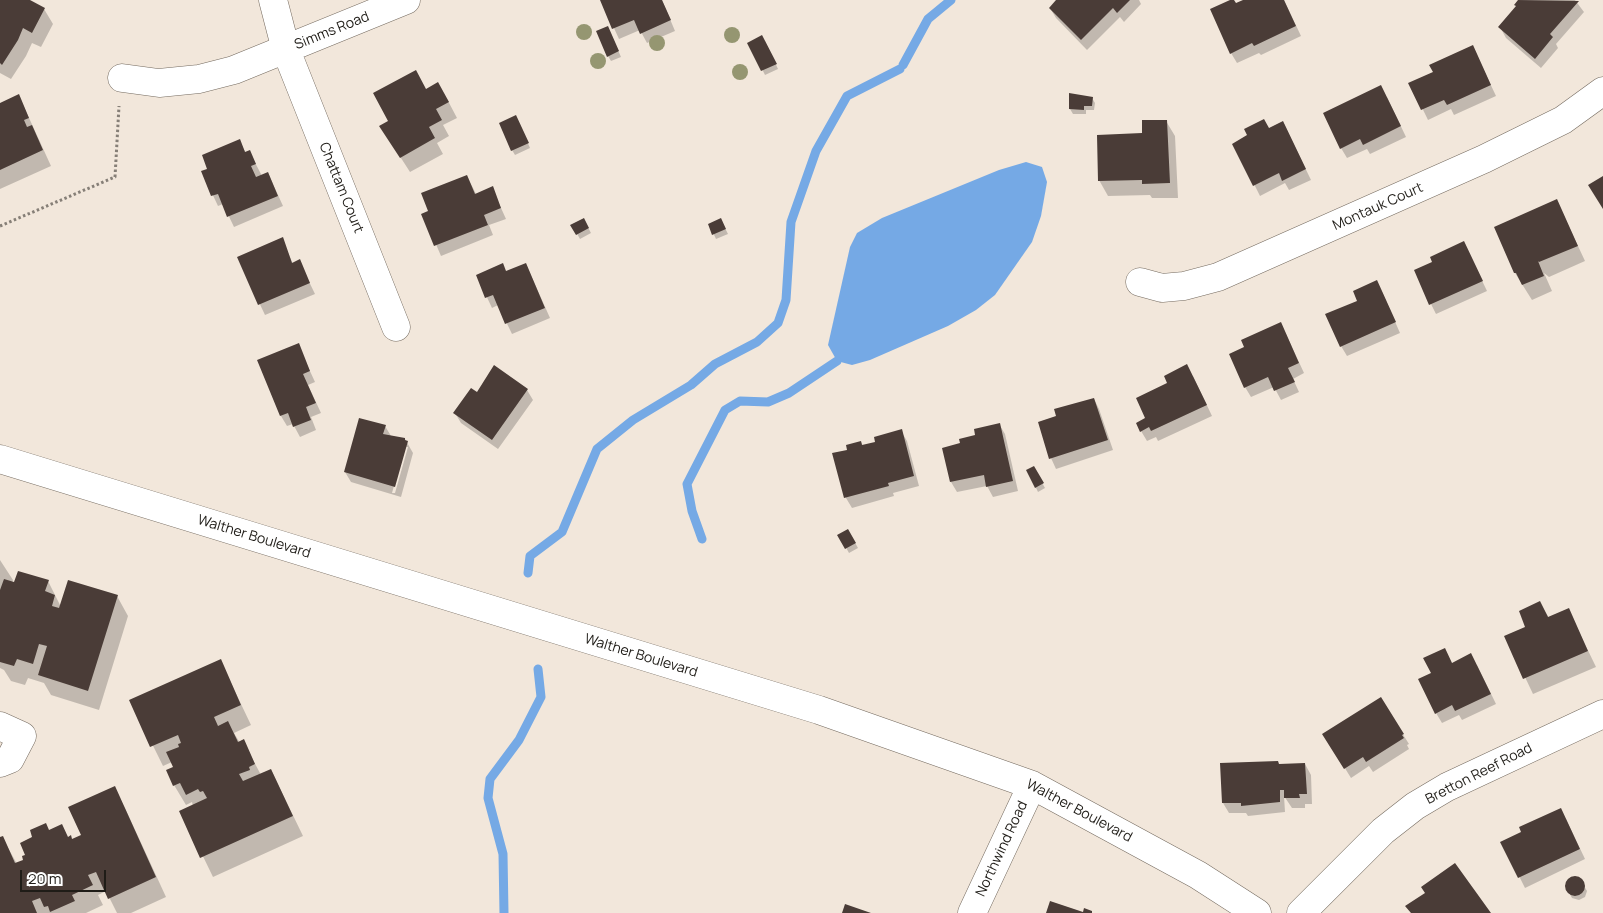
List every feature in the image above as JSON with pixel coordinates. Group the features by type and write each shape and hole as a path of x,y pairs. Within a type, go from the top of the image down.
{"street":[{"name":"Chattam Court","path":"273,0 286,50 396,327"},
{"name":"Simms Road","path":"122,78 159,83 199,79 234,70 406,0"},
{"name":"Montauk Court","path":"1140,282 1162,288 1184,286 1218,277 1484,159 1563,120 1603,91"},
{"name":"Walther Boulevard","path":"0,459 819,710 1032,785 1198,874 1257,913"},
{"name":"Bretton Reef Road","path":"1301,913 1384,831 1415,806 1447,787 1603,714"},
{"path":"0,726 22,736 10,759 0,763"},
{"name":"Northwind Road","path":"972,913 1032,785"}],"path":[{"path":"0,226 115,178 116,136 122,78"}],"water":[{"path":"1026,162 1042,167 1047,182 1041,216 1032,242 995,295 976,310 948,326 870,360 852,365 837,361 828,345 850,247 857,233 882,218 999,170"}],"building":[{"path":"0,0 30,0 45,8 32,33 23,28 18,40 2,65 0,63"},
{"path":"600,0 662,0 671,20 640,34 634,20 612,29"},
{"path":"1056,0 1130,0 1117,13 1113,8 1081,40 1049,8"},
{"path":"1234,0 1236,3 1243,0 1284,0 1296,26 1254,46 1252,43 1230,54 1210,9"},
{"path":"1518,0 1579,1 1550,34 1553,37 1535,59 1498,27 1516,6 1514,5"},
{"path":"608,26 619,51 607,57 596,31"},
{"path":"762,35 777,64 761,71 747,43"},
{"path":"1473,45 1491,85 1447,105 1444,100 1421,110 1408,83 1433,72 1429,65"},
{"path":"416,70 426,89 438,82 449,102 436,109 442,120 429,127 435,138 400,158 379,126 388,121 373,93"},
{"path":"1381,85 1401,126 1363,145 1360,139 1340,149 1323,113"},
{"path":"1069,93 1093,97 1092,106 1084,106 1084,110 1069,109"},
{"path":"19,94 29,118 24,120 27,127 32,125 43,150 0,170 0,103"},
{"path":"516,115 529,143 511,151 499,123"},
{"path":"1264,119 1269,128 1283,121 1306,169 1282,181 1279,173 1253,186 1232,144 1247,135 1244,129"},
{"path":"1142,120 1167,120 1170,183 1142,184 1142,180 1098,181 1097,135 1142,133"},
{"path":"240,139 245,152 250,150 256,164 251,166 256,177 268,172 278,196 227,217 218,194 211,196 201,171 207,169 202,155"},
{"path":"467,175 475,194 493,186 501,208 484,215 488,225 434,246 421,214 428,211 421,193"},
{"path":"1603,176 1603,209 1588,185"},
{"path":"1557,199 1578,246 1538,261 1544,276 1522,285 1516,273 1514,273 1494,227"},
{"path":"584,218 589,228 576,235 570,225"},
{"path":"721,218 726,229 712,235 708,224"},
{"path":"283,237 292,263 300,259 310,283 258,305 237,257"},
{"path":"1464,241 1483,281 1429,305 1414,270 1432,262 1430,257"},
{"path":"503,263 506,271 526,263 545,308 505,324 493,295 485,298 476,275"},
{"path":"1377,280 1396,322 1340,347 1325,314 1357,301 1353,291"},
{"path":"1281,322 1299,363 1288,368 1295,382 1274,391 1268,377 1244,388 1229,354 1244,347 1241,340"},
{"path":"299,343 310,371 303,374 316,403 306,407 311,420 293,427 288,413 280,416 257,360"},
{"path":"1187,364 1207,405 1151,431 1149,427 1140,432 1136,423 1145,418 1136,398 1167,383 1164,376"},
{"path":"494,365 528,389 492,440 453,413 471,388 477,392"},
{"path":"1094,398 1108,440 1049,459 1038,422 1056,416 1054,409"},
{"path":"359,418 386,425 383,434 405,438 408,441 395,487 344,472"},
{"path":"1000,423 1013,481 986,487 984,475 950,482 942,448 960,443 959,439 975,435 974,429"},
{"path":"902,429 914,476 888,483 889,486 844,498 832,453 847,450 846,445 861,441 862,445 875,442 874,437"},
{"path":"1034,466 1044,483 1035,488 1026,470"},
{"path":"848,529 856,543 845,549 837,535"},
{"path":"18,571 49,580 45,591 55,595 52,606 59,608 68,580 118,595 88,691 38,675 47,646 39,644 33,664 17,659 14,666 0,662 0,590 4,579 14,582"},
{"path":"1540,601 1548,617 1569,608 1588,651 1523,679 1504,636 1525,627 1519,611"},
{"path":"1445,648 1452,663 1471,653 1491,694 1455,711 1452,705 1435,714 1418,679 1431,673 1423,658"},
{"path":"221,659 241,705 214,717 218,726 228,721 238,742 244,739 255,764 249,767 250,770 239,774 243,781 271,769 293,816 200,858 179,811 207,798 203,791 200,792 198,789 186,795 180,783 173,786 166,770 173,767 166,752 179,747 178,744 181,743 178,735 150,747 129,700"},
{"path":"1381,697 1404,734 1402,735 1404,738 1366,762 1363,757 1344,769 1322,734"},
{"path":"1278,761 1279,764 1305,763 1307,794 1299,794 1300,798 1284,798 1284,790 1280,790 1280,802 1241,806 1241,803 1222,803 1220,763"},
{"path":"115,786 156,877 108,899 96,872 88,875 93,885 72,895 75,901 50,912 48,906 44,907 40,898 32,901 37,913 0,913 0,837 3,836 15,863 23,860 22,856 25,855 20,843 32,837 30,830 46,823 49,830 62,824 68,837 71,835 72,839 81,835 68,807"},
{"path":"1561,808 1580,849 1518,878 1500,842 1521,832 1519,827"},
{"path":"1455,863 1491,913 1411,913 1405,906 1425,893 1421,887"},
{"path":"1575,876 1582,879 1585,886 1582,893 1575,896 1568,893 1565,886 1568,879"},
{"path":"1050,901 1083,912 1084,908 1092,911 1092,913 1046,913"},
{"path":"845,904 871,913 842,913"}],"waterway":[{"path":"903,65 928,19 951,0"},
{"path":"528,573 530,556 562,532 597,449 633,420 691,385 715,364 757,342 778,323 786,300 791,222 816,151 847,96 900,69"},
{"path":"702,539 692,511 687,484 725,410 740,401 768,402 789,393 837,361"},
{"path":"504,913 503,854 488,798 490,779 519,740 541,697 538,669"}]}
